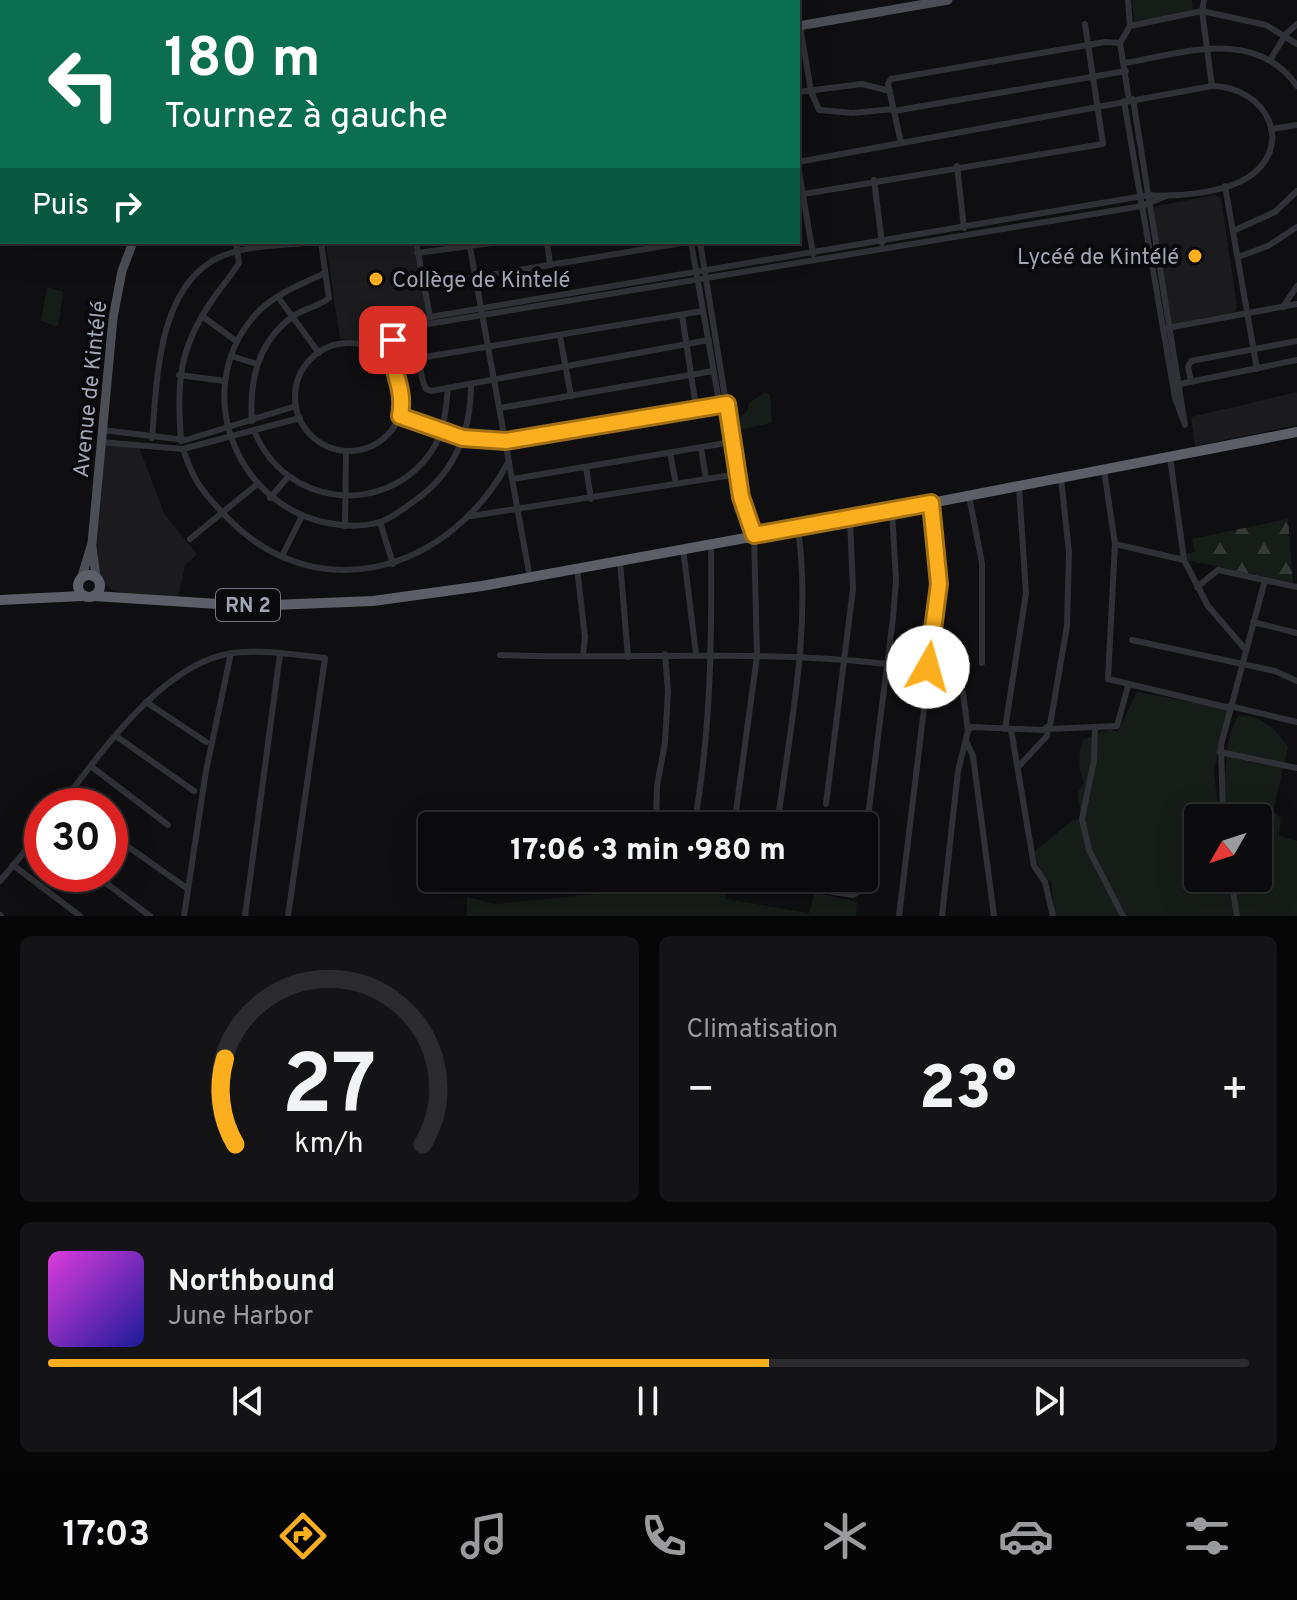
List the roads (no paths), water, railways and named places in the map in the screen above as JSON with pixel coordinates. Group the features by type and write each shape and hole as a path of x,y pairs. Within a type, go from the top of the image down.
{"highway":[{"name":"RN 2","path":"82,576 97,587 139,601 249,606 373,601 530,578 798,529 1297,432"},
{"path":"80,592 82,576"},
{"name":"RN 2","path":"0,600 54,600 97,587"}],"main road":[{"path":"800,26 948,0"},
{"name":"Avenue de Kintélé","path":"97,587 92,543 100,442 113,318 122,271 132,244"},
{"name":"Avenue de Kintélé","path":"82,576 92,543"}],"street":[{"path":"1128,0 1130,26 1120,43 1144,196 1142,206 1166,328"},
{"path":"1204,0 1202,11 1212,86"},
{"path":"1130,26 1202,11 1251,20 1286,34 1297,44"},
{"path":"813,254 801,194 957,166 1101,145 1103,135 1095,107 1085,24"},
{"path":"1270,60 1286,34 1297,24"},
{"path":"800,31 814,104 828,113 894,110 1126,71"},
{"path":"901,143 888,84 896,77 1086,45 1120,43"},
{"path":"1125,63 1206,49 1235,48 1270,60 1297,86"},
{"path":"800,92 862,84 890,91"},
{"path":"702,277 813,254 1144,196 1166,196 1225,186 1244,180 1262,165 1269,152 1271,129 1268,117 1249,94 1212,86 800,164"},
{"path":"1271,129 1297,125"},
{"path":"957,166 964,228"},
{"path":"874,180 882,243"},
{"path":"1225,186 1257,369"},
{"path":"1233,231 1275,212 1297,191"},
{"path":"1144,196 1150,205 1166,328 1181,424 1185,425 1175,385"},
{"path":"369,347 386,330 430,317 481,312 1150,205 1166,196"},
{"path":"1238,257 1268,246 1297,227"},
{"path":"181,441 179,375 187,343 237,267 236,244"},
{"path":"152,438 159,359 176,304 207,265 237,252 302,244"},
{"path":"252,421 250,395 257,364 273,336 293,317 328,300 318,244"},
{"path":"416,244 430,317"},
{"path":"547,244 550,264"},
{"path":"423,286 662,244"},
{"path":"691,244 702,277 741,497"},
{"path":"700,244 703,311 713,371 723,404 726,443 732,475 754,535 757,656 736,812"},
{"path":"417,253 470,245 530,578"},
{"path":"325,273 278,297 259,311 236,341 231,356 225,381 230,438 256,485 270,498 302,516 345,526 380,522 432,487 454,459 469,415 471,384"},
{"path":"1283,307 1288,294 1297,286"},
{"path":"278,297 319,353"},
{"path":"1166,328 1297,304"},
{"path":"703,311 422,359 426,389 448,388 709,340"},
{"path":"391,364 393,340 401,331 481,312"},
{"path":"682,315 696,407"},
{"path":"202,316 236,341"},
{"path":"560,336 571,396"},
{"path":"1191,381 1188,367 1191,361 1297,341"},
{"path":"349,343 369,347 391,364 400,380 404,398 392,431 379,443 363,450 346,451 318,441 300,418 296,406 300,376 319,353 349,343"},
{"path":"231,356 257,364"},
{"path":"1175,385 1297,360"},
{"path":"500,408 713,371"},
{"path":"179,375 225,381"},
{"path":"254,430 288,477 322,493 345,498 390,486 411,473 433,450 442,430 448,388"},
{"path":"400,416 463,438 506,441 723,404"},
{"path":"102,430 181,441 296,406"},
{"path":"100,442 183,449 300,418"},
{"path":"513,479 726,443"},
{"path":"701,448 706,479"},
{"path":"183,449 200,491 244,537 282,556 336,569 361,570 393,564 434,545 471,516 509,461"},
{"path":"345,526 346,451"},
{"path":"670,453 676,484"},
{"path":"1170,457 1184,560 1208,606 1235,633 1245,650"},
{"path":"586,467 591,499"},
{"path":"1104,470 1115,544 1108,679 1297,722"},
{"path":"471,516 519,511 732,475"},
{"path":"270,498 288,477"},
{"path":"1017,767 1047,736 1067,626 1069,552 1061,479"},
{"path":"190,539 256,485"},
{"path":"1019,487 1026,593 1008,729 1034,866 1045,882 1053,916"},
{"path":"969,496 982,563 982,663"},
{"path":"899,916 939,584 931,503"},
{"path":"869,812 896,580 892,511"},
{"path":"282,556 302,516"},
{"path":"826,804 853,589 850,518"},
{"path":"380,522 393,564"},
{"path":"779,812 799,658 802,556 798,529"},
{"path":"696,812 704,767 712,654 711,543"},
{"path":"1115,544 1184,560"},
{"path":"683,548 696,654"},
{"path":"620,560 628,657"},
{"path":"577,568 585,637 583,655"},
{"path":"1197,587 1218,570 1297,587"},
{"path":"1222,804 1220,752 1265,580"},
{"path":"1253,622 1297,633"},
{"path":"1132,640 1275,671 1297,681"},
{"path":"184,916 206,771 231,653"},
{"path":"77,788 146,702 187,671 212,658 231,653 325,658 288,916"},
{"path":"245,916 280,654"},
{"path":"656,812 668,691 665,654"},
{"path":"500,655 628,657 712,654 887,664"},
{"path":"968,731 972,727 1095,729 1117,726 1128,686"},
{"path":"942,916 958,771 968,731 963,693"},
{"path":"146,702 206,742"},
{"path":"1095,729 1094,760 1082,819 1089,850 1123,916"},
{"path":"116,736 194,791"},
{"path":"966,741 973,756 994,916"},
{"path":"1220,752 1297,768"},
{"path":"92,767 168,825"},
{"path":"128,847 188,889"},
{"path":"0,881 24,852"},
{"path":"13,865 80,916"},
{"path":"118,892 150,916"},
{"path":"837,892 853,895 858,892"},
{"path":"1233,892 1237,916"}],"place":[{"name":"Lycéé de Kintélé","path":"1195,256"},
{"name":"Collège de Kintelé","path":"376,279"}]}
